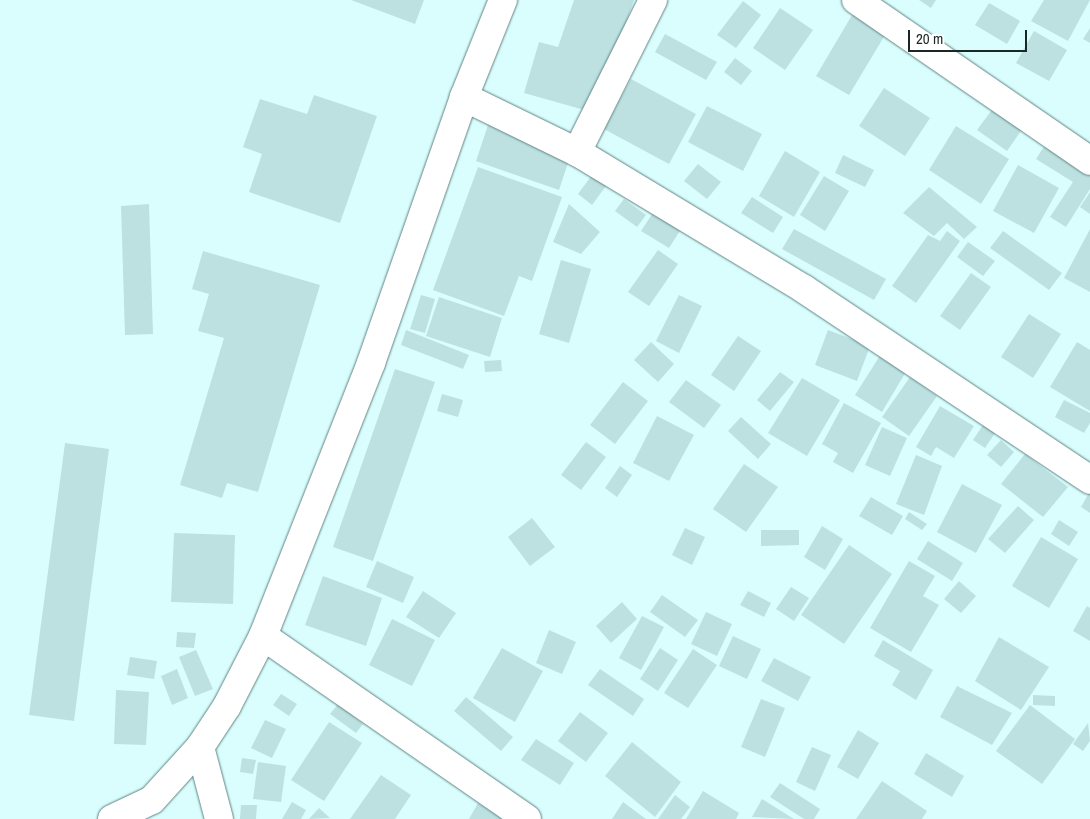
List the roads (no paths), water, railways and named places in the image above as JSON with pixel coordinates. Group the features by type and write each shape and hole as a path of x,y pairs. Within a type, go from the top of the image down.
{"street":[{"path":"112,819 152,800 200,747 227,706 263,636 371,363 464,97 503,0"},
{"path":"577,152 653,0"},
{"path":"856,0 1090,162"},
{"path":"464,97 577,152 804,289 1090,480"},
{"path":"263,636 527,819"},
{"path":"200,747 218,819"}]}
